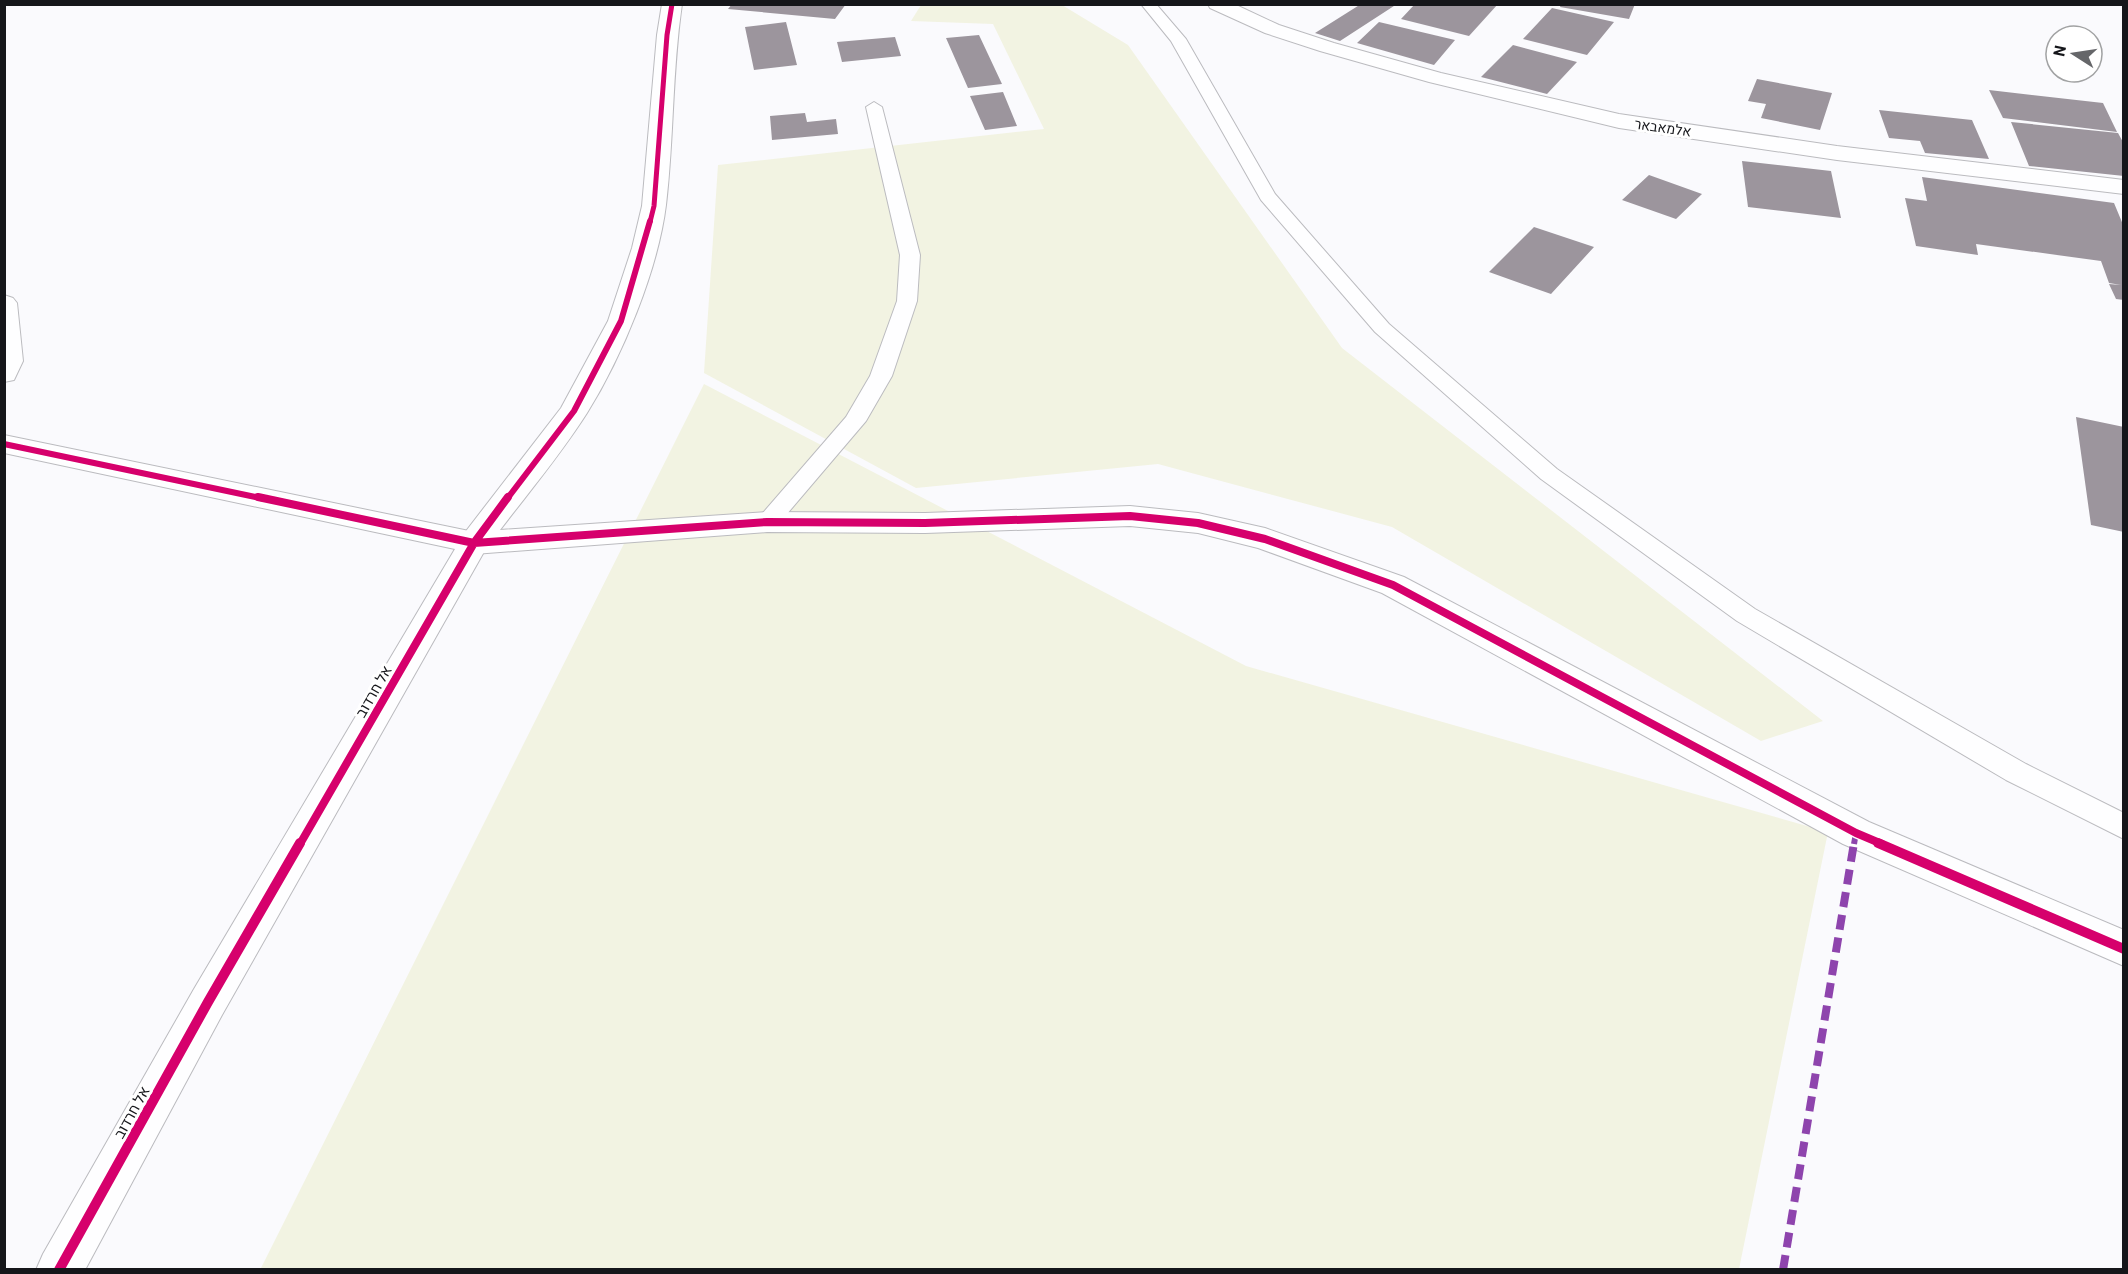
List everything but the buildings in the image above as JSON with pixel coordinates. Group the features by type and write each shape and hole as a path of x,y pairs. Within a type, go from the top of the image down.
{"street":[{"name":"אל חרדוב","path":"58,1269 208,1002 474,543 574,411 621,321 644,248 654,206 667,35 672,4"},
{"name":"אלמאבאר","path":"1217,4 1272,29 1327,47 1436,78 1619,120 1837,153 2124,188"},
{"path":"4,303 9,361 4,374"},
{"path":"4,444 474,543 767,522 925,523 1130,516 1198,523 1265,540 1393,585 1856,833 2124,950"}],"lane":[{"path":"1148,4 1179,39 1267,196 1382,328 1549,474 1746,615 2016,772 2124,827"},
{"path":"767,522 855,421 881,376 907,301 910,255 874,106"}],"green space":[{"path":"921,5 1062,5 1128,45 1342,348 1823,721 1761,741 1392,527 1158,464 916,488 704,373 718,165 1044,129 993,24 911,21"},
{"path":"704,384 1246,666 1828,832 1739,1269 260,1270"}],"marked path":[{"path":"1783,1270 1856,833"}],"cycle path":[{"path":"59,1270 208,1002 474,543 574,411 621,321 644,248 654,206 667,35 672,4"},
{"path":"4,444 474,543 767,522 925,523 1130,516 1198,523 1265,539 1393,585 1856,833 2124,949"}]}
